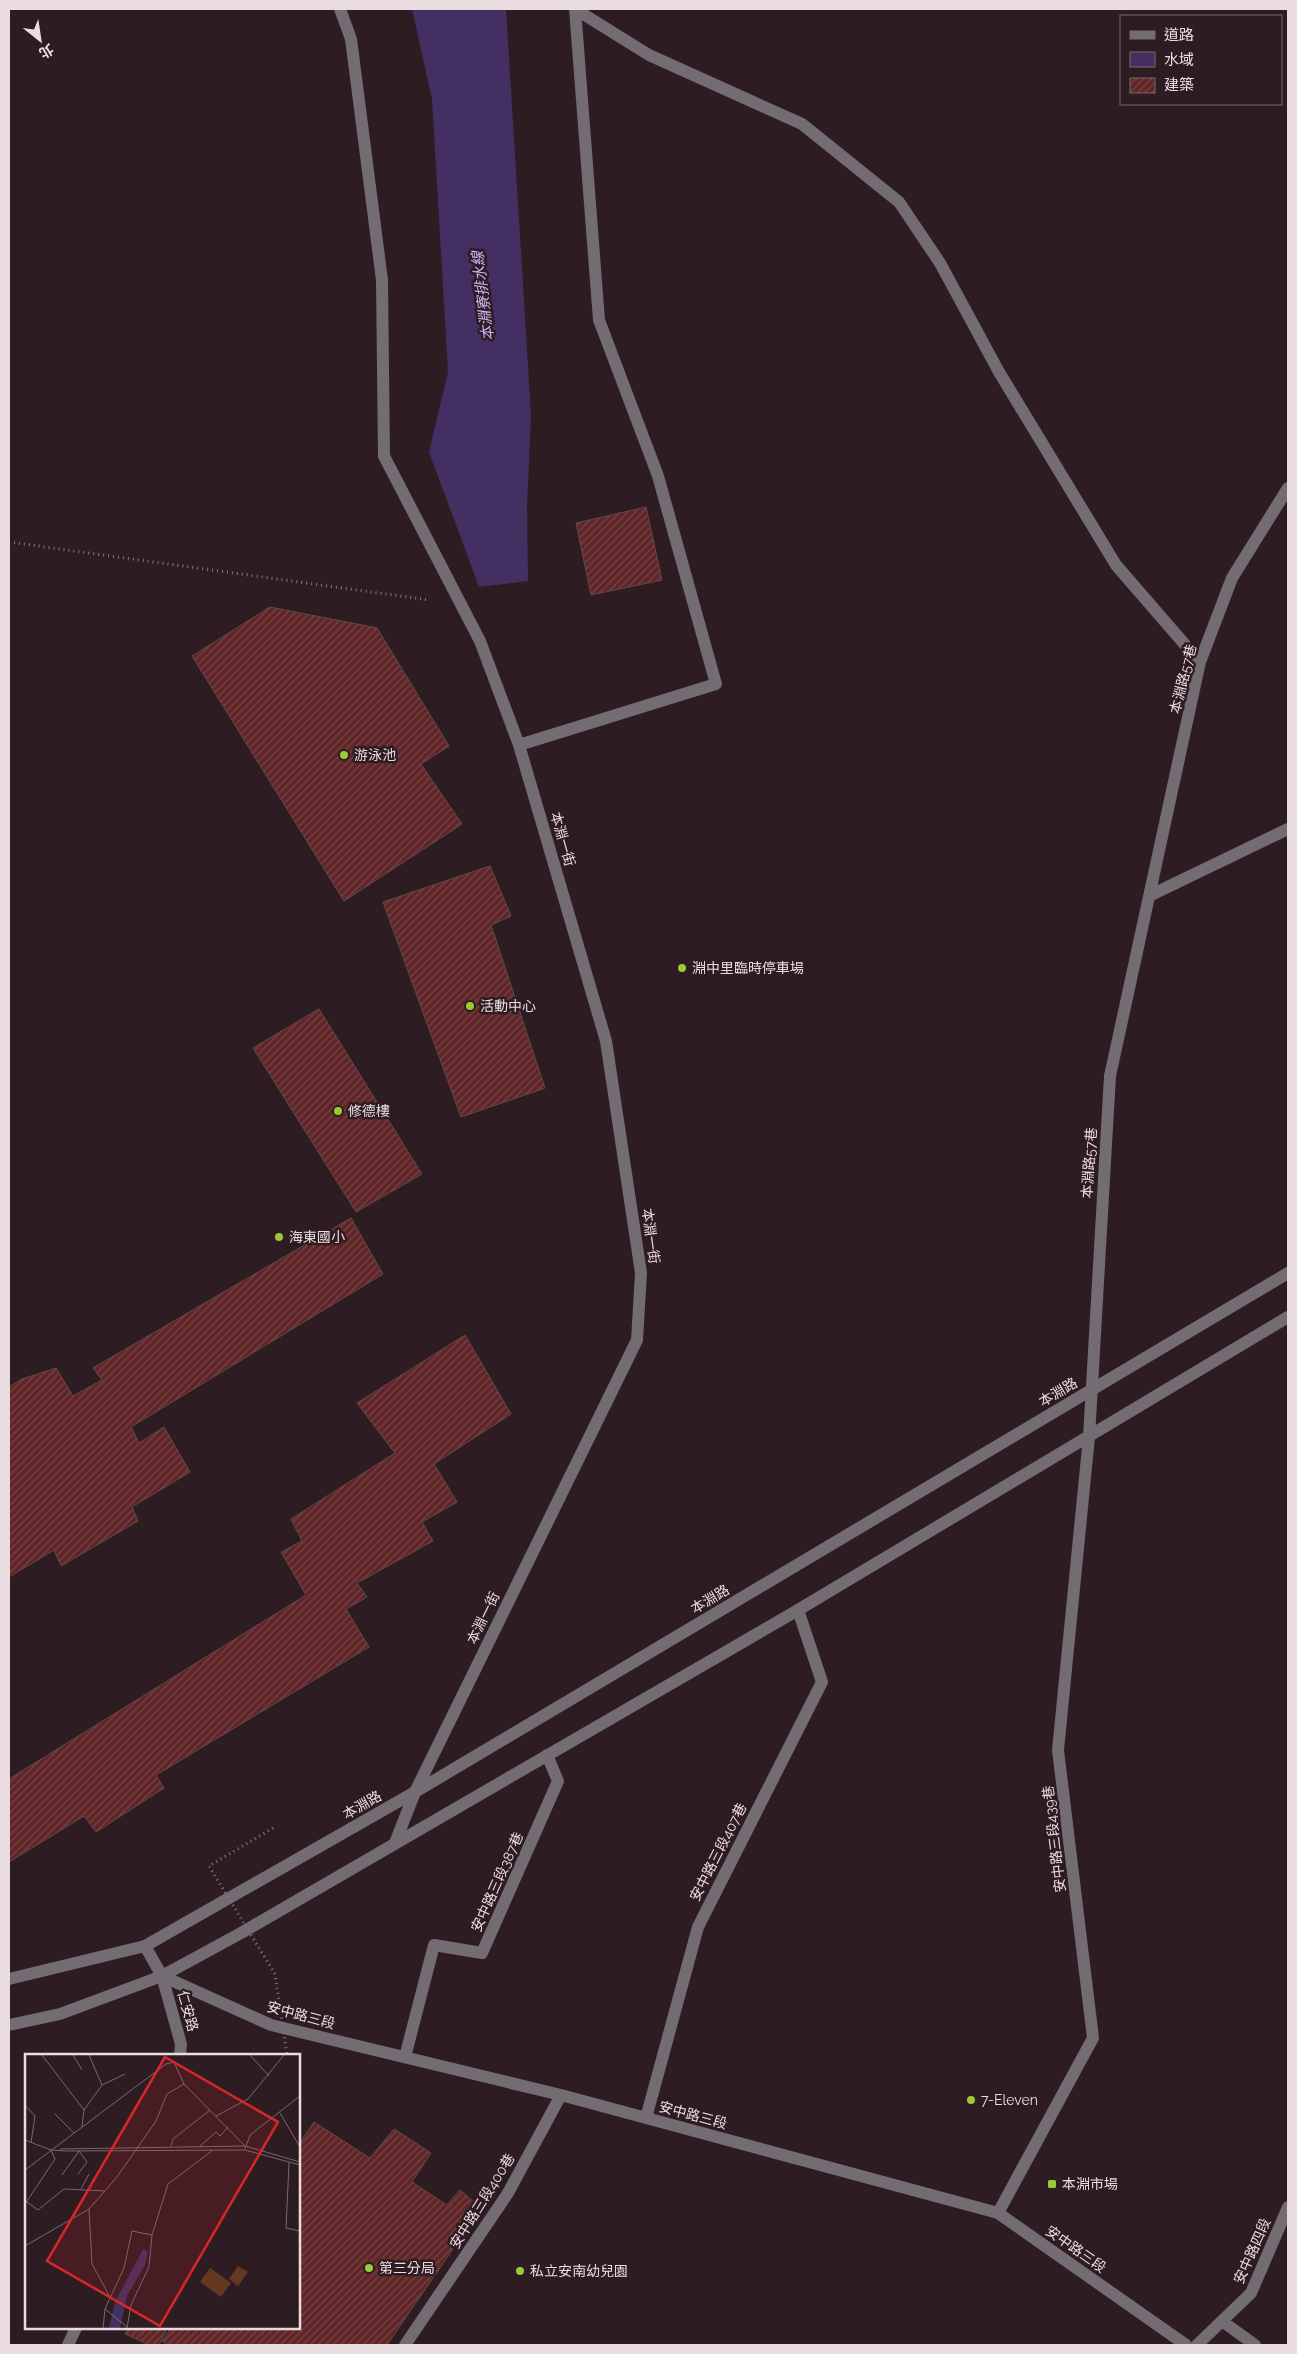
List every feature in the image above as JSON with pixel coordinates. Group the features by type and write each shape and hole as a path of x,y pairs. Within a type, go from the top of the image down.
{"street":[{"name":"本淵一街","path":"340,9 351,39 382,280 384,456 480,641 519,745 606,1041 641,1273 637,1340 415,1792 395,1843"},
{"path":"575,9 649,55 802,124 899,202 940,263 999,372 1116,565 1200,662"},
{"path":"519,745 716,684 658,476 599,320 575,9"},
{"name":"本淵路57巷","path":"1089,1437 1090,1390 1110,1076 1151,895 1200,662 1232,578 1288,488"},
{"path":"1151,895 1288,829"},
{"name":"本淵路","path":"145,1946 415,1792 1288,1273"},
{"path":"9,2025 60,2014 162,1976 241,1933 798,1610 1288,1317"},
{"name":"安中路三段439巷","path":"998,2213 1093,2038 1058,1750 1089,1437"},
{"name":"安中路三段407巷","path":"646,2118 698,1927 822,1682 798,1610"},
{"name":"安中路三段387巷","path":"405,2057 434,1945 482,1953 558,1781 547,1756"},
{"path":"9,1979 145,1946 162,1976"},
{"name":"安中路三段","path":"162,1976 271,2025 561,2095 998,2213 1186,2345"},
{"name":"仁安路","path":"162,1976 182,2044 180,2054"},
{"name":"安中路三段400巷","path":"405,2345 508,2193 561,2095"},
{"name":"安中路四段","path":"1196,2345 1251,2293 1288,2207"},
{"path":"1222,2321 1255,2345"},
{"path":"68,2345 76,2329"}],"path":[{"path":"9,542 461,604"},
{"path":"274,1828 210,1866 275,1974 287,2054"}],"water":[{"name":"本淵寮排水線","path":"412,9 506,9 531,414 527,508 528,581 479,587 429,452 448,372 432,99"}],"building":[{"path":"646,507 662,580 591,595 576,523"},
{"name":"游泳池","path":"270,607 377,628 449,746 421,764 462,824 344,901 192,656"},
{"name":"活動中心","path":"490,866 511,916 491,925 545,1088 461,1117 383,902"},
{"name":"修德樓","path":"319,1009 422,1174 356,1212 253,1048"},
{"path":"351,1218 383,1274 131,1427 139,1443 164,1427 190,1472 132,1507 138,1521 61,1566 54,1550 9,1577 9,1387 22,1379 56,1368 73,1396 102,1380 93,1368"},
{"path":"465,1335 511,1414 434,1464 457,1502 422,1522 433,1541 357,1583 367,1597 346,1609 369,1647 156,1775 164,1788 96,1832 84,1816 9,1862 9,1779 306,1595 281,1552 302,1541 291,1519 395,1453 357,1403"},
{"name":"第三分局","path":"314,2122 370,2158 394,2129 431,2153 412,2182 447,2205 460,2190 481,2208 387,2345 168,2345 162,2341 170,2329 300,2329 300,2143"},
{"path":"128,2329 167,2329 159,2345 149,2345 125,2334"}],"place":[{"name":"游泳池","path":"344,755"},
{"name":"淵中里臨時停車場","path":"682,968"},
{"name":"活動中心","path":"470,1006"},
{"name":"修德樓","path":"338,1111"},
{"name":"海東國小","path":"279,1237"},
{"name":"7-Eleven","path":"971,2100"},
{"name":"本淵市場","path":"1052,2184"},
{"name":"第三分局","path":"369,2268"},
{"name":"私立安南幼兒園","path":"520,2271"}]}
